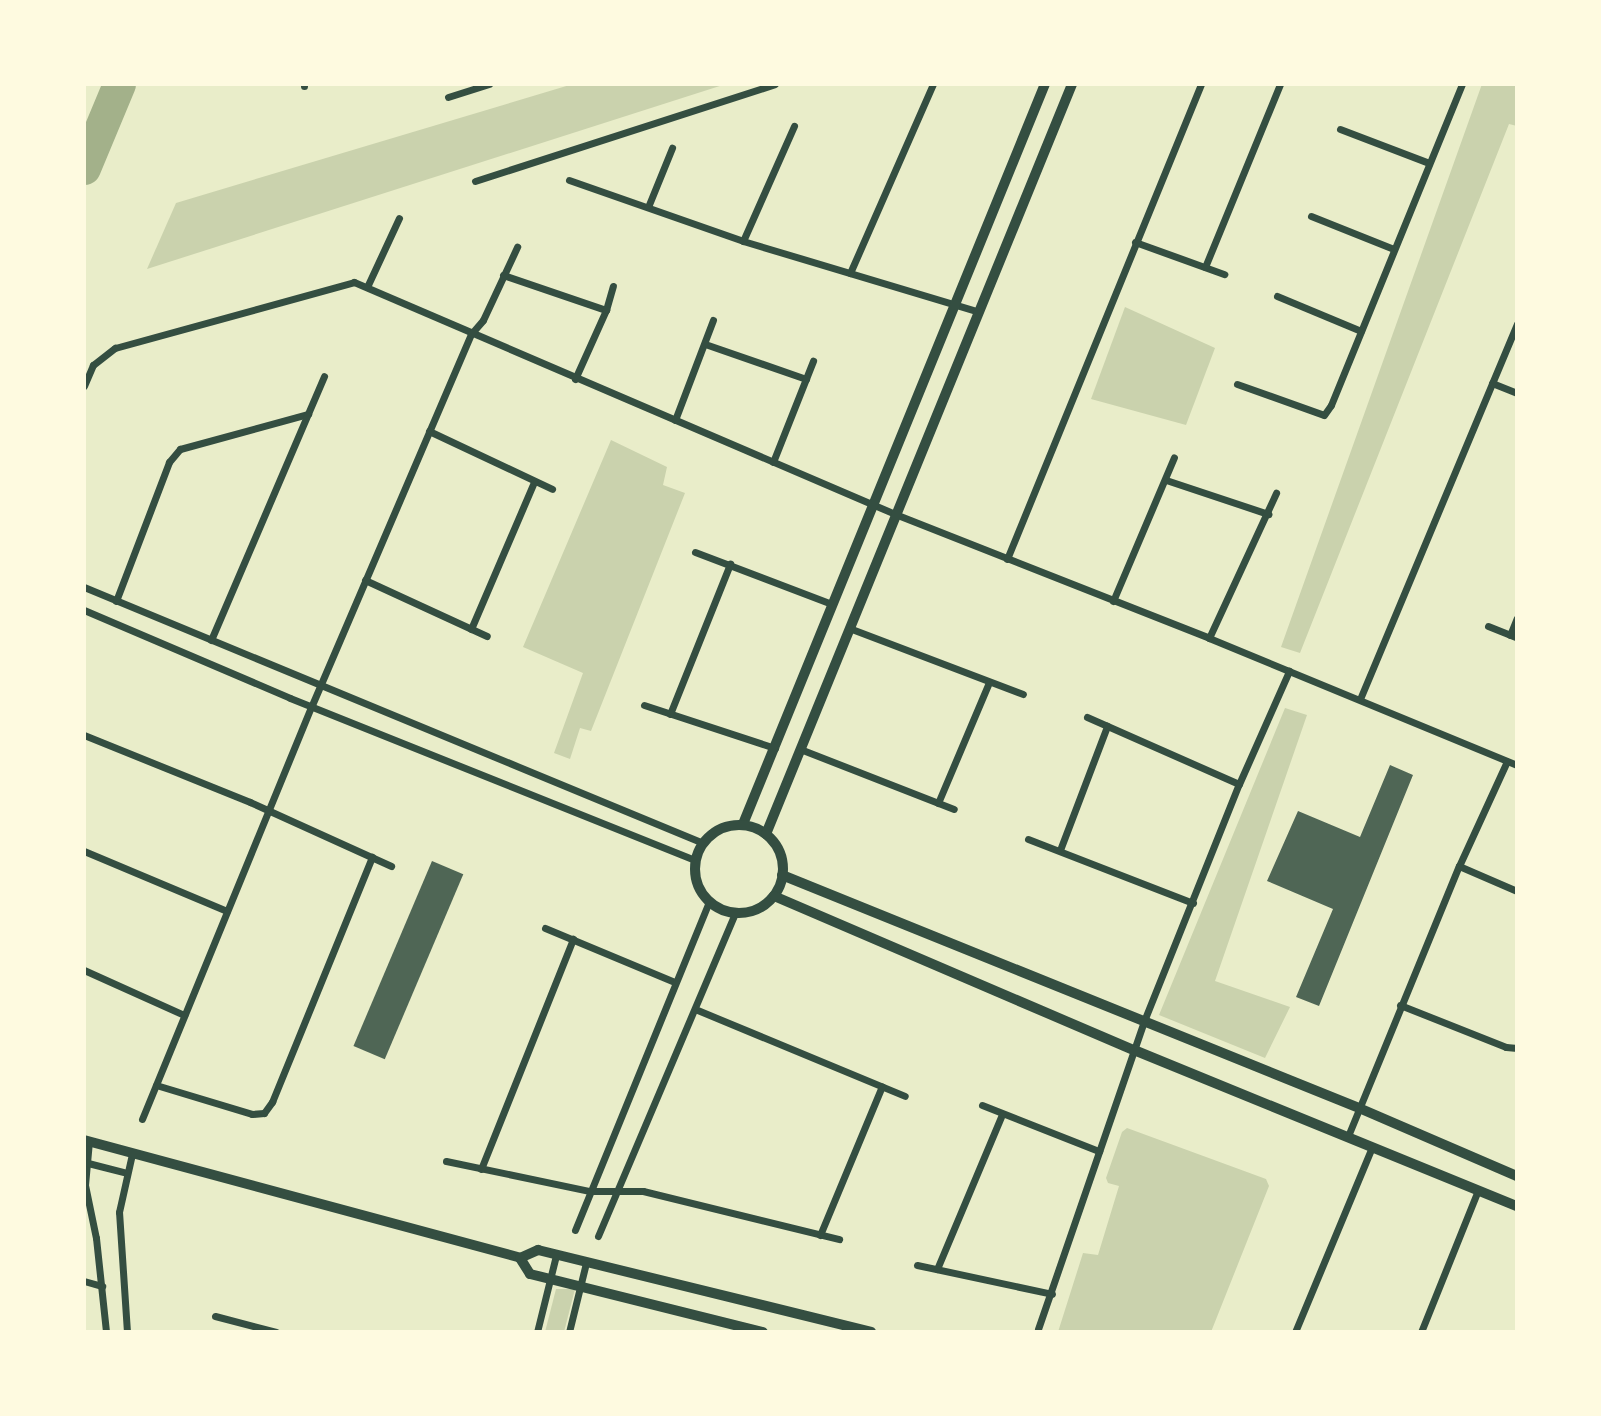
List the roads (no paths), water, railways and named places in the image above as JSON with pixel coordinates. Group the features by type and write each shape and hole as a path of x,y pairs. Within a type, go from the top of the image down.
{"street":[{"path":"448,97 489,84"},
{"path":"475,181 775,84"},
{"path":"849,274 933,84"},
{"path":"743,824 1045,84"},
{"path":"766,834 977,311 1072,84"},
{"path":"1007,559 1201,84"},
{"path":"1205,267 1280,84"},
{"path":"1237,384 1324,415 1331,405 1462,84"},
{"path":"743,242 794,126"},
{"path":"1340,130 1429,163"},
{"path":"648,207 672,148"},
{"path":"569,180 743,242 977,311"},
{"path":"1311,216 1394,249"},
{"path":"367,287 399,218"},
{"path":"1135,242 1224,274"},
{"path":"142,1119 320,685 429,431 471,334 482,320 517,247"},
{"path":"503,275 606,310"},
{"path":"84,386 93,365 115,348 354,282 895,514 1209,638 1517,765"},
{"path":"575,379 606,310 613,286"},
{"path":"1277,296 1361,331"},
{"path":"676,420 713,320"},
{"path":"1360,699 1517,323"},
{"path":"705,344 806,379"},
{"path":"773,462 813,361"},
{"path":"211,640 324,376"},
{"path":"1492,383 1517,393"},
{"path":"116,601 169,462 180,449 308,414"},
{"path":"429,431 552,489"},
{"path":"1113,601 1174,457"},
{"path":"1166,480 1268,514"},
{"path":"471,629 534,482"},
{"path":"1209,638 1276,493"},
{"path":"695,552 832,604"},
{"path":"670,713 730,564"},
{"path":"365,580 487,636"},
{"path":"84,587 703,843"},
{"path":"84,610 695,860"},
{"path":"1488,626 1514,636 1517,618"},
{"path":"849,628 1023,694"},
{"path":"1038,1329 1144,1021 1239,784 1289,671"},
{"path":"938,803 989,681"},
{"path":"643,705 775,748"},
{"path":"1087,717 1239,784"},
{"path":"1060,850 1107,726"},
{"path":"84,735 268,811 391,866"},
{"path":"800,749 954,809"},
{"path":"1348,1136 1400,1005 1507,761"},
{"path":"743,824 766,834 780,852 782,875 774,896 764,906 735,914 721,910 709,902 696,883 695,860 703,843 722,828 743,824"},
{"path":"1028,839 1193,903"},
{"path":"84,851 227,911"},
{"path":"156,1085 251,1114 264,1113 272,1102 372,858"},
{"path":"1459,866 1517,891"},
{"path":"782,875 1359,1108 1517,1176"},
{"path":"774,896 1134,1050 1517,1206"},
{"path":"575,1230 709,902"},
{"path":"598,1236 735,914"},
{"path":"545,928 675,982"},
{"path":"481,1170 573,939"},
{"path":"84,972 184,1015"},
{"path":"1400,1005 1506,1047 1517,1048"},
{"path":"695,1009 905,1096"},
{"path":"820,1234 882,1086"},
{"path":"982,1105 1099,1151"},
{"path":"937,1269 1002,1114"},
{"path":"106,1332 96,1238 85,1185 86,1141 520,1258 538,1250 871,1332"},
{"path":"1295,1332 1372,1147"},
{"path":"127,1332 119,1212 132,1154"},
{"path":"446,1161 590,1191 643,1191 839,1239"},
{"path":"84,1162 127,1173"},
{"path":"1421,1332 1478,1190"},
{"path":"537,1332 556,1255"},
{"path":"520,1258 530,1274 549,1280 764,1332"},
{"path":"569,1332 586,1263"},
{"path":"917,1265 1052,1294"},
{"path":"84,1281 102,1286"},
{"path":"215,1316 276,1332"},
{"path":"242,1323 242,1332"}],"waterway":[{"path":"84,168 119,84"}]}
